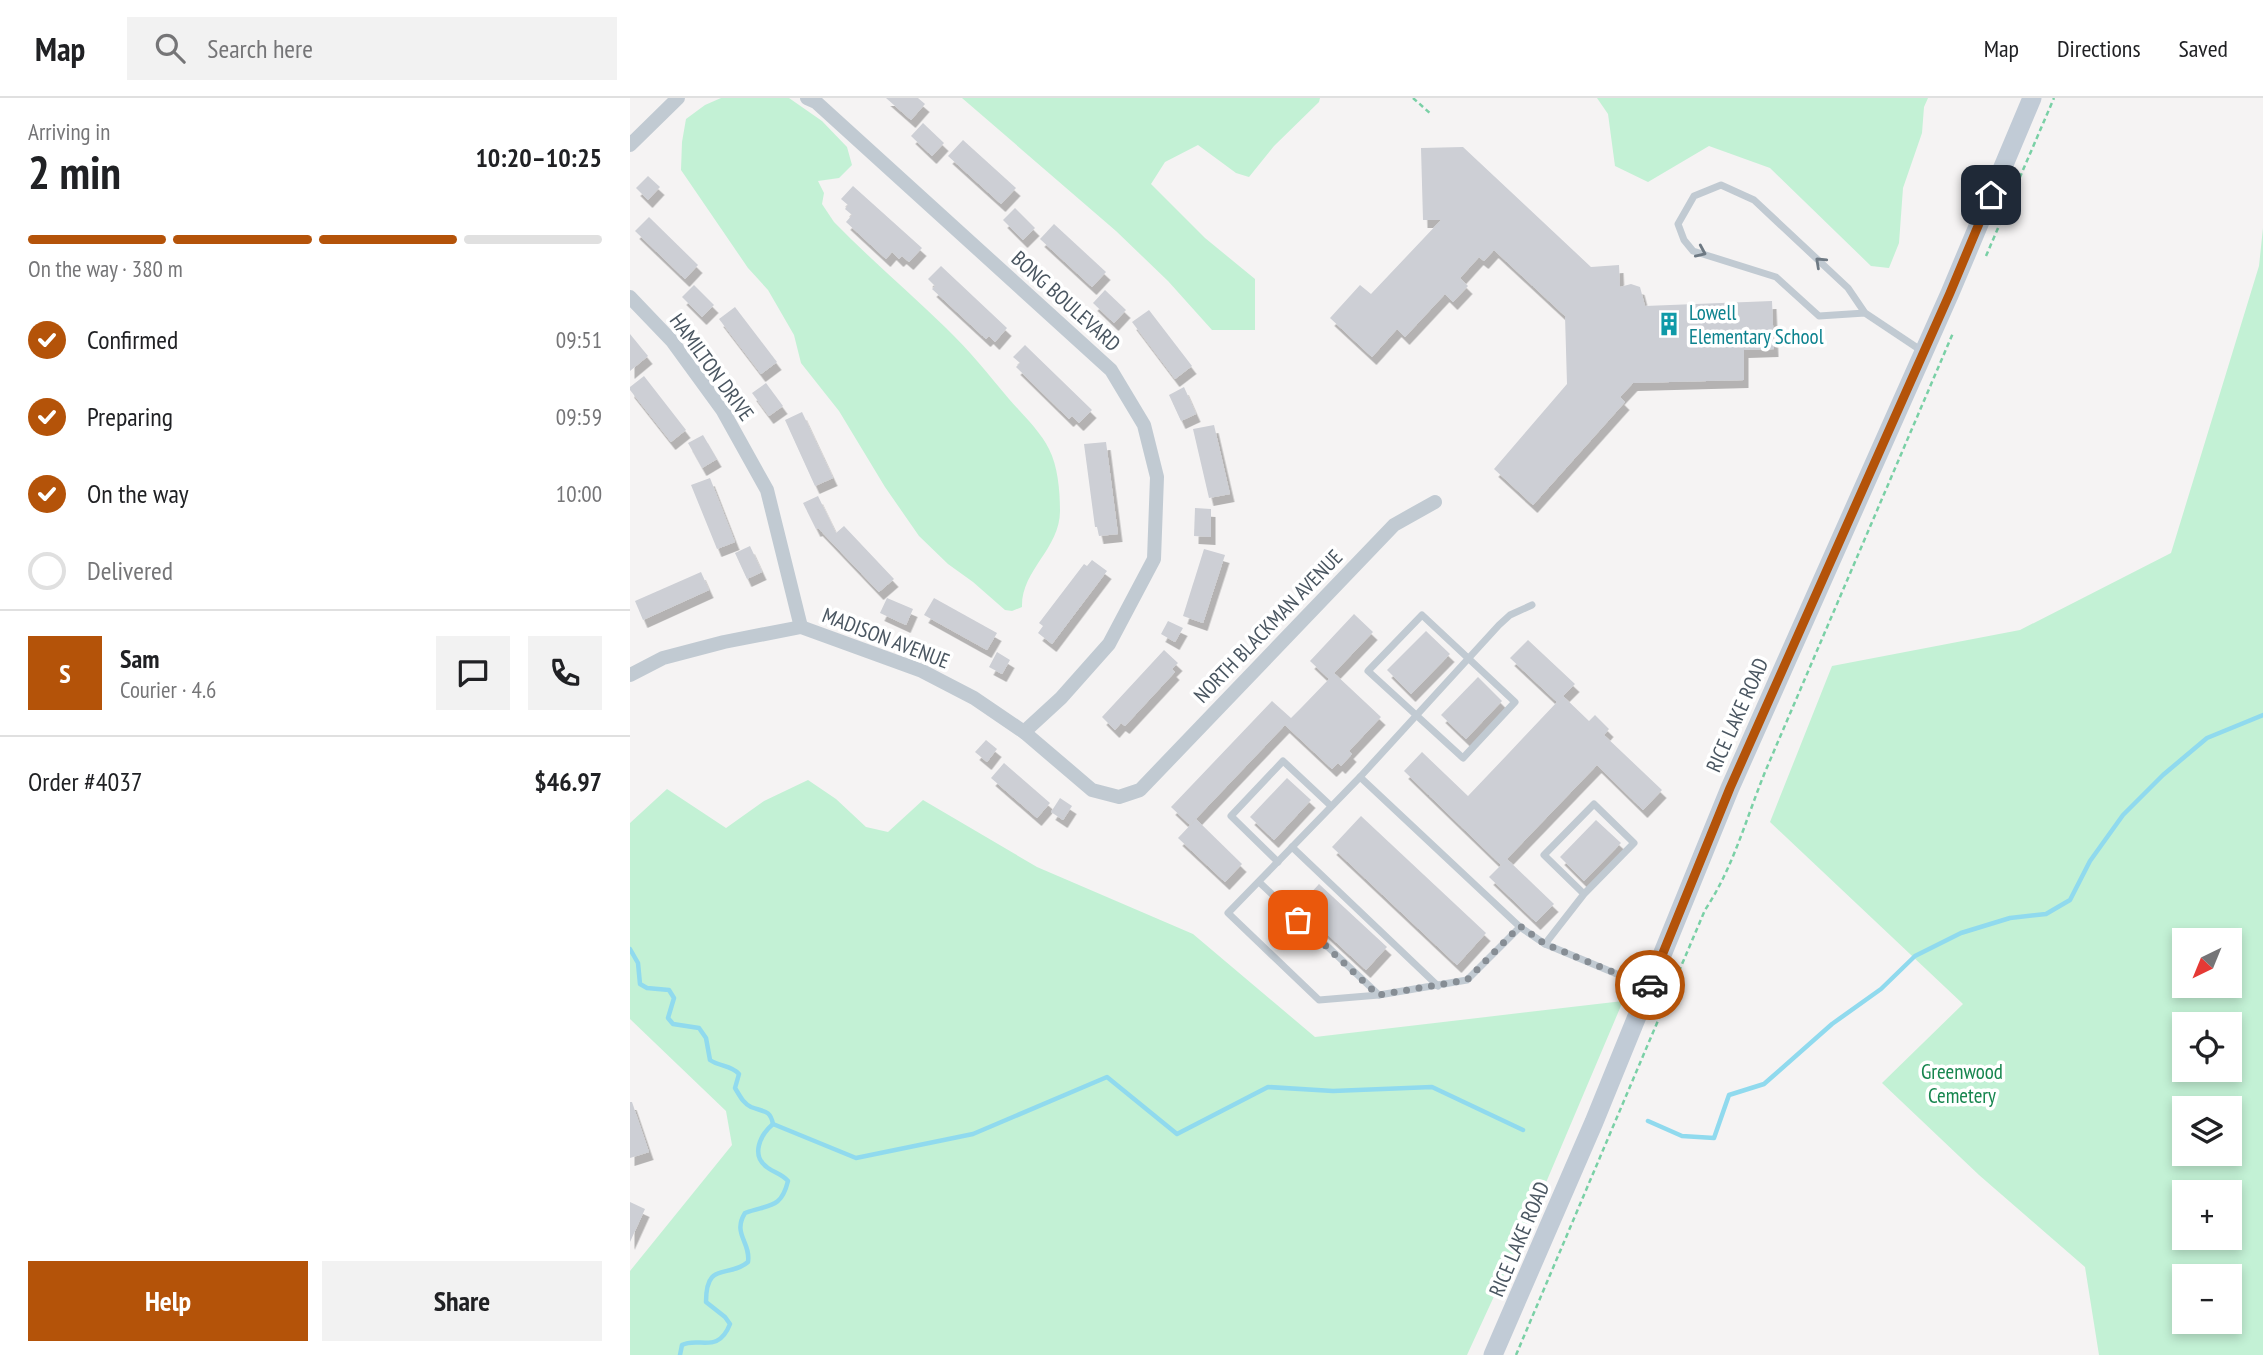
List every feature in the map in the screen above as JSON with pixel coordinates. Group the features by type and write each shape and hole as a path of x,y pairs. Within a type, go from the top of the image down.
{"main road":[{"name":"RICE LAKE ROAD","path":"1493,1355 1589,1134 1730,788 1924,352 2032,98"}],"street":[{"path":"630,145 678,98"},
{"name":"BONG BOULEVARD","path":"807,98 816,102 1111,370 1144,425 1157,477 1154,559 1108,644 1061,698 1024,732"},
{"name":"HAMILTON DRIVE","path":"630,297 672,341 723,411 767,490 800,627"},
{"name":"NORTH BLACKMAN AVENUE","path":"1140,790 1394,525 1435,502"},
{"name":"MADISON AVENUE","path":"630,675 663,658 724,642 800,627 922,671 974,698 1024,732 1092,790 1119,797 1140,790"}],"lane":[{"path":"1865,313 1819,316 1776,277 1693,251 1684,240 1678,224 1694,196 1721,184 1754,200 1848,288 1865,313 1924,352"},
{"path":"1520,926 1467,980 1378,995 1319,1000 1228,913 1360,777 1510,615 1532,605"},
{"path":"1422,614 1515,702 1463,758 1416,716 1368,671 1422,614"},
{"path":"1278,862 1231,816 1283,761 1331,806"},
{"path":"1360,777 1520,926 1545,944 1649,987"},
{"path":"1545,944 1584,894 1634,843 1594,804 1545,855 1584,894"},
{"path":"1292,847 1438,986"},
{"path":"1259,882 1378,995"}],"path":[{"path":"1413,98 1432,116"},
{"path":"1984,261 2054,98"},
{"path":"1516,1355 1705,910 1721,886 1746,819 1956,324"}],"green space":[{"path":"721,98 789,98 822,121 847,147 852,165 839,178 818,181 824,193 822,204 834,222 954,336 1045,442 1055,463 1060,511 1054,537 1028,582 1022,607 1012,611 1005,610 948,564 919,536 885,487 839,411 801,363 794,335 768,290 748,268 681,170 686,119 705,105"},
{"path":"962,98 1320,98 1274,146 1249,177 1236,173 1198,145 1165,162 1151,184 1205,238 1255,279 1255,330 1212,330 1168,281 1116,231"},
{"path":"1597,98 1928,98 1924,107 1922,133 1903,188 1899,243 1889,268 1871,266 1770,168 1709,146 1648,182 1615,166 1608,114"},
{"name":"Greenwood Cemetery","path":"2263,228 2263,1355 2099,1355 2085,1267 1979,1175 1882,1083 1963,1004 1770,822 1832,666 2020,630 2171,553 2259,266"},
{"path":"808,780 836,799 866,827 888,832 923,800 1037,867 1193,934 1315,1037 1623,1001 1542,1192 1467,1355 630,1355 630,1271 732,1145 726,1111 630,1019 630,823 667,789 726,828 764,801"}],"building":[{"path":"886,98 918,98 925,104 911,120"},
{"path":"923,123 944,143 932,156 911,136"},
{"path":"963,140 1016,188 1001,204 948,156"},
{"name":"Lowell Elementary School","path":"1463,147 1591,267 1619,265 1620,287 1631,284 1640,287 1645,306 1772,301 1774,349 1744,350 1744,380 1633,383 1620,397 1625,402 1533,505 1494,469 1567,384 1565,316 1494,250 1484,261 1479,257 1460,278 1468,286 1453,302 1445,294 1405,337 1397,329 1372,357 1330,318 1360,285 1371,294 1441,220 1423,220 1421,148"},
{"path":"648,176 660,187 648,200 636,188"},
{"path":"853,186 922,248 909,262 902,256 899,259 892,252 886,259 846,222 852,215 845,209 848,205 841,199"},
{"path":"1015,208 1035,228 1023,240 1003,220"},
{"path":"649,217 698,265 685,279 635,231"},
{"path":"1054,224 1106,272 1092,287 1040,239"},
{"path":"941,266 1007,328 995,342 989,336 986,339 932,289 935,286 928,279"},
{"path":"694,285 714,305 702,317 682,297"},
{"path":"1105,290 1126,310 1114,323 1093,303"},
{"path":"735,307 777,362 761,374 719,319"},
{"path":"1149,310 1192,366 1175,379 1132,322"},
{"path":"630,334 648,356 630,371"},
{"path":"1025,345 1092,410 1079,423 1072,416 1069,419 1016,367 1020,363 1013,357"},
{"path":"644,376 686,430 671,442 630,390 630,387"},
{"path":"766,383 783,406 769,416 752,393"},
{"path":"1184,387 1196,414 1181,421 1169,395"},
{"path":"802,412 833,478 815,486 785,420"},
{"path":"1214,425 1230,494 1209,498 1193,429"},
{"path":"703,435 717,459 702,468 688,443"},
{"path":"1106,442 1118,534 1099,536 1095,527 1084,444"},
{"path":"710,478 735,542 717,549 691,485"},
{"path":"818,496 836,533 844,526 894,579 879,592 818,528 816,529 803,503"},
{"path":"1195,508 1211,509 1211,537 1194,536"},
{"path":"750,546 762,572 747,579 735,553"},
{"path":"1204,549 1225,555 1203,623 1183,616"},
{"path":"1092,560 1107,571 1052,644 1038,633 1043,626 1039,623 1084,564 1087,566"},
{"path":"701,572 709,590 643,620 635,601"},
{"path":"887,598 913,609 906,625 880,613"},
{"path":"934,598 997,633 987,650 924,615"},
{"path":"1354,614 1373,632 1334,673 1381,717 1349,751 1352,754 1341,766 1338,763 1332,769 1285,725 1190,825 1171,807 1272,701 1291,718 1329,679 1310,661"},
{"path":"1168,621 1183,628 1175,642 1161,634"},
{"path":"1426,631 1450,654 1411,694 1387,670"},
{"path":"1528,640 1575,684 1563,696 1589,721 1595,715 1609,729 1604,735 1662,790 1643,810 1597,765 1501,865 1404,771 1422,752 1468,796 1507,755 1557,702 1510,658"},
{"path":"1164,650 1178,663 1172,669 1175,672 1125,726 1121,723 1115,730 1102,717"},
{"path":"997,652 1010,660 1002,674 989,667"},
{"path":"1478,677 1502,701 1466,739 1441,715"},
{"path":"986,740 997,749 987,762 975,752"},
{"path":"1004,763 1050,803 1037,818 991,778"},
{"path":"1287,778 1311,800 1274,840 1250,817"},
{"path":"1060,798 1072,806 1063,820 1051,812"},
{"path":"1361,816 1486,933 1457,965 1332,847"},
{"path":"1196,819 1242,864 1225,882 1178,838"},
{"path":"1596,820 1621,843 1584,881 1560,857"},
{"path":"1507,859 1554,904 1536,922 1489,877"},
{"path":"1319,884 1387,947 1366,970 1298,907"},
{"path":"630,1102 649,1152 630,1158"},
{"path":"630,1202 645,1209 630,1242"}],"waterway":[{"path":"1648,1121 1682,1136 1714,1138 1729,1095 1764,1084 1832,1024 1881,989 1915,956 1961,933 2010,918 2046,914 2070,900 2090,861 2123,815 2163,775 2207,738 2263,715"},
{"path":"630,949 638,963 640,984 647,988 669,990 674,998 668,1018 673,1024 699,1028 706,1038 710,1060 739,1074 735,1088 740,1096 751,1107 768,1113 773,1124"},
{"path":"773,1124 856,1158 973,1134 1107,1077 1177,1134 1268,1087 1333,1091 1432,1087 1523,1130"},
{"path":"680,1355 682,1345 714,1342 725,1333 730,1324 706,1302 710,1280 714,1275 733,1270 748,1262 740,1227 745,1213 773,1204 782,1197 785,1190 788,1181 768,1168 759,1158 761,1140 773,1124"}],"way so far":[{"path":"1298,920 1378,995 1467,980 1520,926 1545,944 1649,987 1650,985"}],"place":[{"name":"Lowell Elementary School","path":"1669,324"}],"route":[{"path":"1650,985 1730,788 1991,195"}]}
